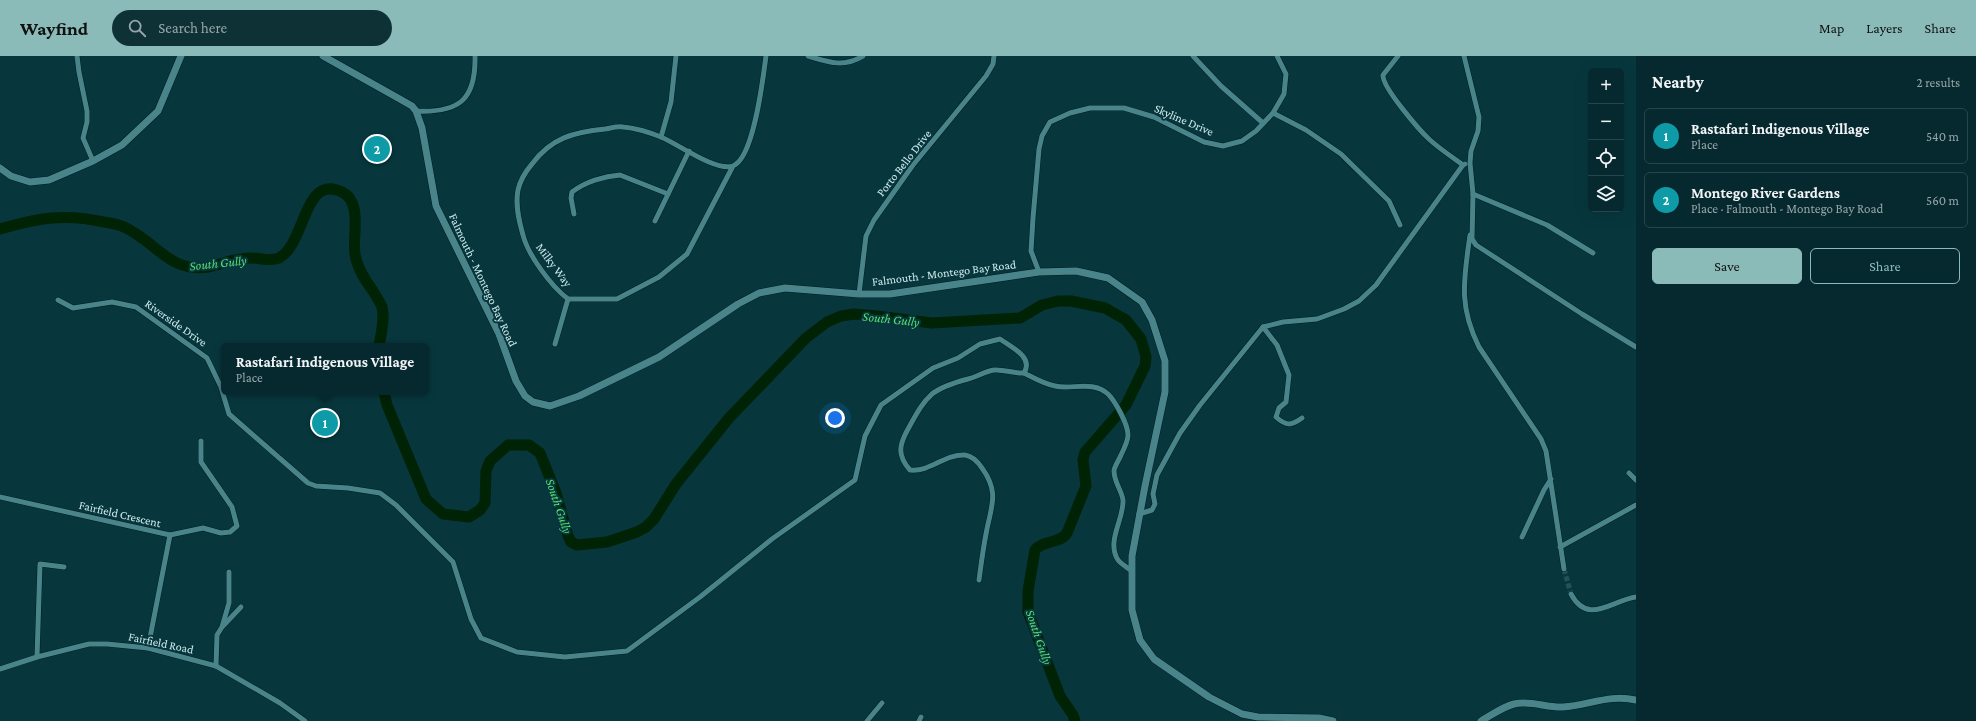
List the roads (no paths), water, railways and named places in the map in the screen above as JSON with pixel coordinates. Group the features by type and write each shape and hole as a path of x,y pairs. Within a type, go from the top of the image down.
{"main road":[{"path":"0,168 11,176 30,182 49,180 93,161 122,145 158,111 181,56"},
{"path":"323,56 412,106 416,112"},
{"name":"Falmouth - Montego Bay Road","path":"416,112 422,128 436,206 499,334 516,381 525,396 533,402 550,406 586,393 659,357 738,304 759,293 785,288 859,294 890,294 1039,272 1076,271 1108,278 1142,302 1152,320 1165,361 1165,392 1132,556 1133,617 1140,640 1154,659 1209,697 1242,714 1258,717 1319,718 1333,721"},
{"path":"1481,721 1503,707 1524,703 1562,707 1612,698 1636,700"}],"street":[{"path":"78,56 79,72 87,111 87,122 83,138 93,161"},
{"path":"416,112 434,112 448,108 463,100 473,84 475,56"},
{"path":"661,137 671,102 676,56"},
{"name":"Milky Way","path":"733,166 687,254 659,277 617,299 568,299 562,294 538,264 524,242 518,216 518,190 524,173 546,148 561,138 590,130 623,127 661,137 722,167 733,166 738,163 745,153 758,112 766,56"},
{"path":"808,56 834,64 855,61 863,56"},
{"name":"Porto Bello Drive","path":"859,294 866,236 874,220 913,165 986,76 993,64 994,56"},
{"path":"1193,56 1221,86 1263,123"},
{"name":"Skyline Drive","path":"1039,272 1031,251 1033,218 1039,149 1042,136 1050,122 1070,113 1090,108 1124,108 1154,117 1204,142 1223,146 1242,141 1256,131 1273,114 1284,94 1286,74 1277,56"},
{"path":"1398,56 1382,75 1382,79 1387,88 1418,127 1431,140 1463,165"},
{"path":"1464,56 1479,117 1478,131 1471,152 1470,163 1473,194 1471,232 1463,284 1465,311 1470,330 1479,347 1541,439 1546,451 1564,569"},
{"path":"1273,114 1306,130 1341,154 1389,202 1400,225"},
{"path":"655,221 689,151"},
{"path":"1140,514 1152,510 1154,504 1153,494 1157,475 1180,433 1200,405 1263,327 1283,322 1317,319 1359,301 1376,285 1463,165 1470,163"},
{"path":"574,214 571,198 572,192 591,182 613,175 620,175 668,194"},
{"path":"1473,194 1547,226 1594,253"},
{"path":"1471,232 1472,239 1476,245 1582,314 1636,347"},
{"path":"555,344 568,299"},
{"name":"Riverside Drive","path":"58,300 73,308 112,302 136,307 208,358 221,388"},
{"path":"1263,327 1277,345 1289,375 1286,402 1279,408 1276,417 1285,424 1292,424 1302,418"},
{"name":"Riverside Drive","path":"223,395 229,414 308,483 316,486 348,488 380,494 396,505 453,562 471,619 482,638 517,652 565,657 627,651 700,597 772,539 855,480 865,436 881,405 933,368 958,358 980,344 1000,339 1021,353 1028,367 1024,373"},
{"path":"979,580 986,533 994,502 990,479 978,462 968,455 954,456 921,471 910,470 903,461 901,453 902,440 921,405 929,394 939,387 993,370 1024,373 1046,384 1056,387 1091,386 1102,389 1109,395 1124,419 1128,435 1113,470 1123,499 1122,515 1116,532 1115,550 1118,560 1132,571"},
{"path":"170,535 203,528 221,533 230,532 237,526 232,507 201,462 201,441"},
{"path":"1630,473 1636,480"},
{"path":"1522,537 1544,490 1551,479"},
{"name":"Fairfield Crescent","path":"0,497 170,535 148,648"},
{"path":"1560,547 1636,505"},
{"path":"37,657 40,564 64,567"},
{"path":"222,627 229,603 229,572"},
{"path":"1571,594 1580,606 1594,611 1602,610 1628,598 1636,597"},
{"path":"216,666 217,635 222,627 241,607"},
{"name":"Fairfield Road","path":"0,669 37,657 90,644 148,648 216,666 280,703 305,721"},
{"path":"867,721 882,703"}],"waterway":[{"name":"South Gully","path":"0,229 27,222 52,218 64,217 90,219 124,227 146,240 173,261 195,268 208,267 246,258 269,260 279,258 288,250 295,239 312,201 320,192 329,189 342,192 348,197 355,211 354,247 359,269 382,307 383,321 380,343"},
{"name":"South Gully","path":"385,395 387,405 426,499 443,514 469,517 480,510 485,503 486,471 490,461 508,445 529,445 540,453 556,493 571,542 577,545 607,542 637,532 646,527 654,519 676,484 729,418 806,338 827,322 841,316 854,314 932,323 1020,318 1042,305 1058,301 1071,301 1105,308 1126,320 1141,339 1146,357 1145,366 1126,405 1085,452 1083,460 1086,486 1067,533 1060,539 1042,545 1035,550 1028,591 1028,612 1060,696 1073,715 1075,721"}],"tunnel":[{"path":"1564,569 1571,594"}],"place":[{"name":"Montego River Gardens","path":"377,149"},
{"name":"Rastafari Indigenous Village","path":"325,423"}]}
